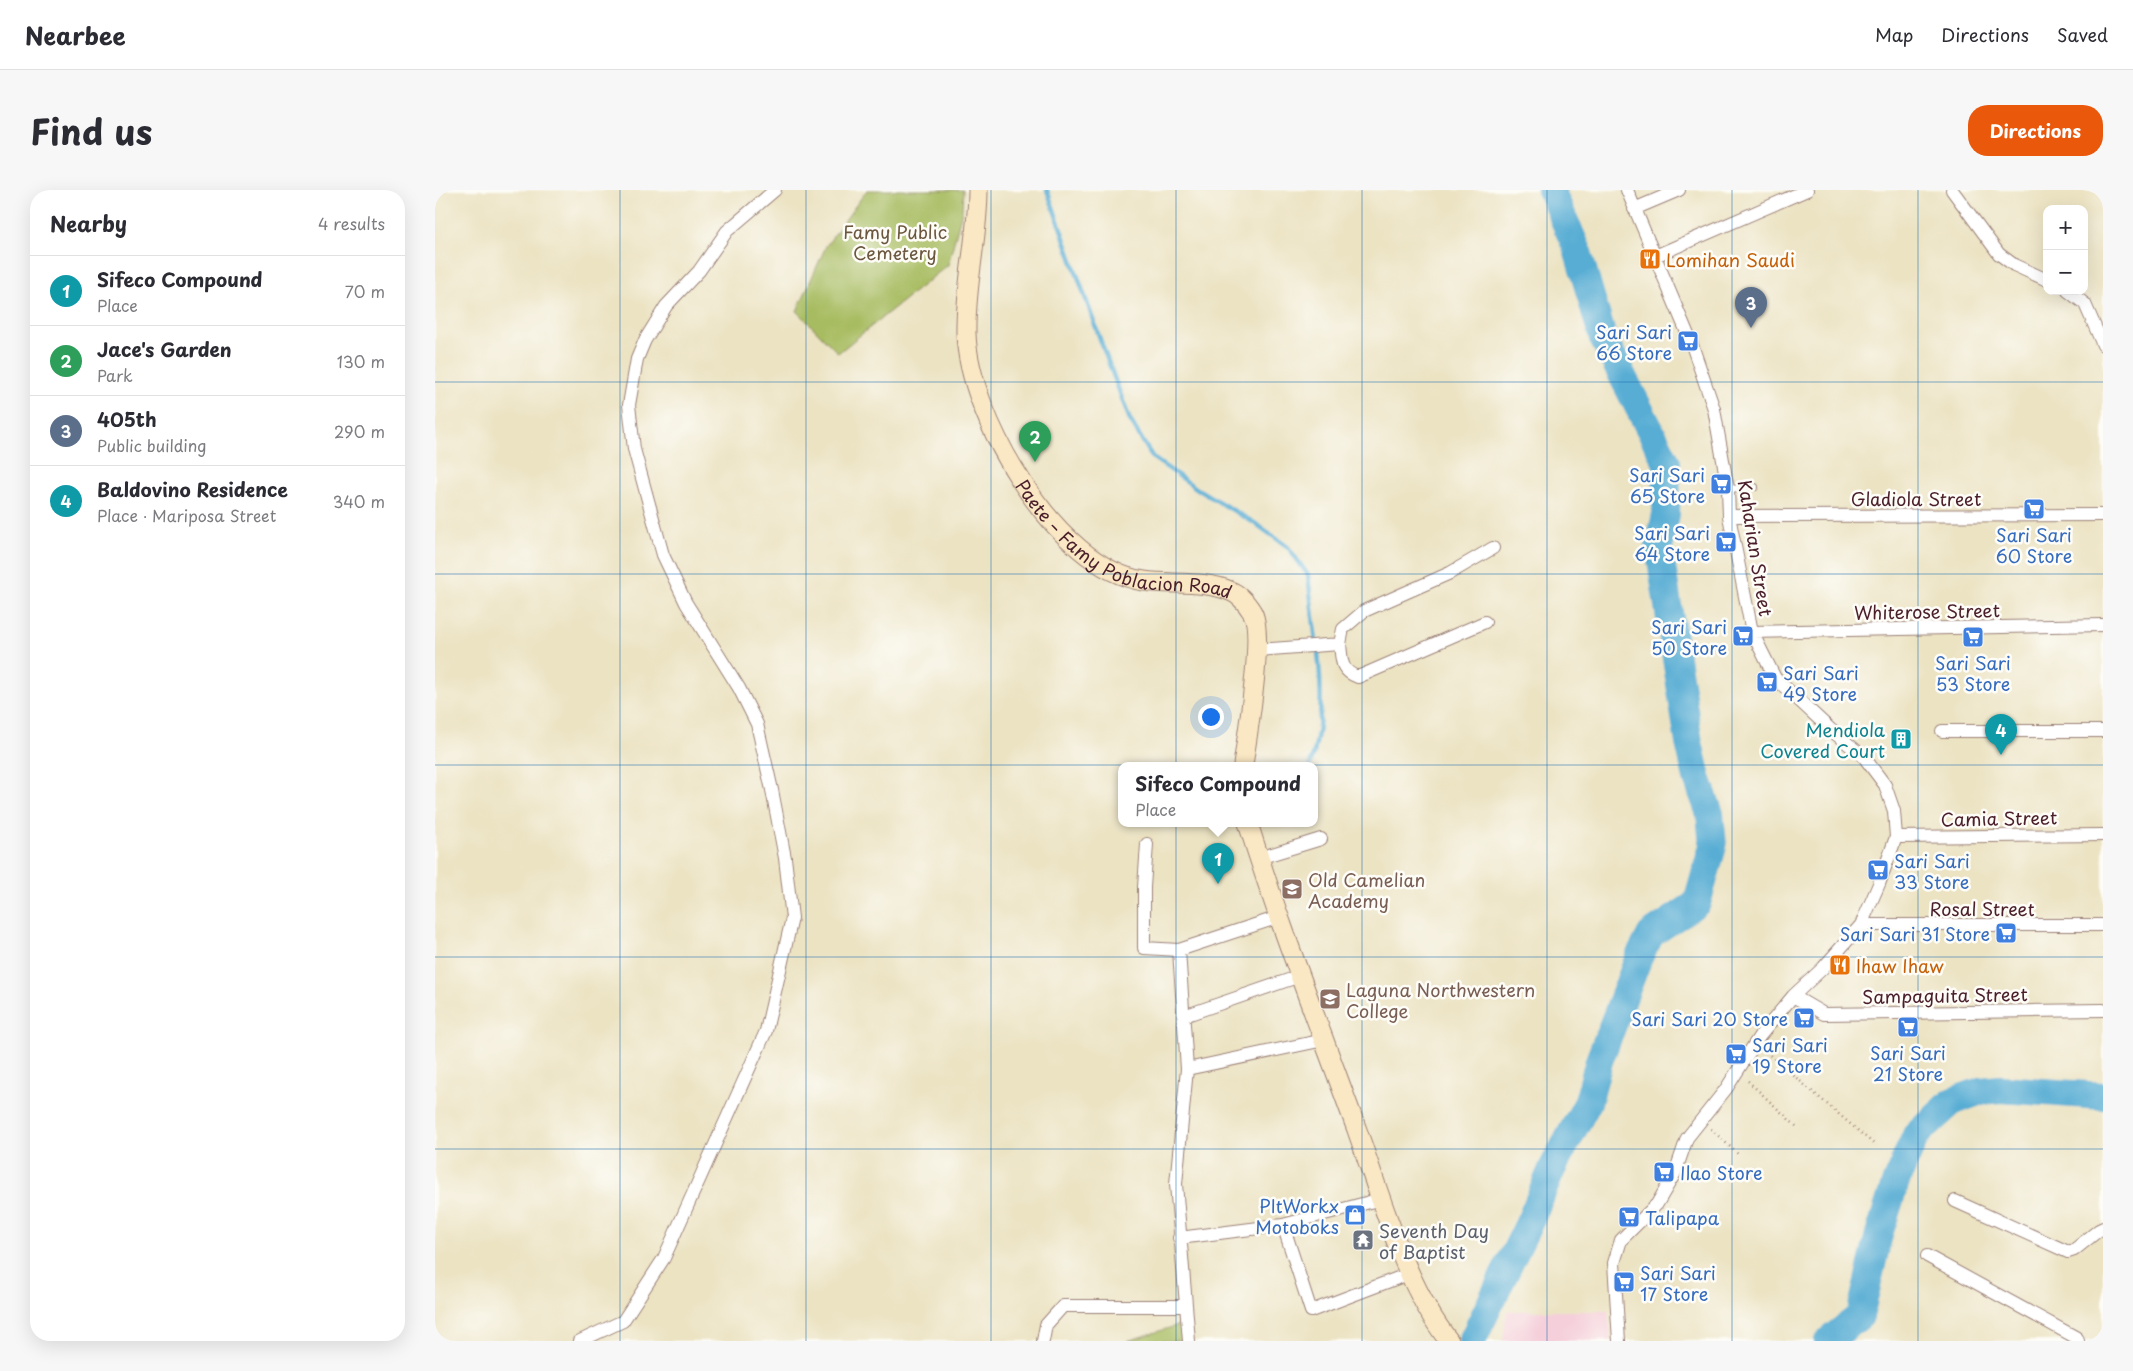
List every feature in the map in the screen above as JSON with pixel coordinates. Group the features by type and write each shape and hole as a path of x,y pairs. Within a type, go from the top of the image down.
{"main road":[{"name":"Paete – Famy Poblacion Road","path":"978,190 978,219 968,291 966,334 970,366 989,422 1012,468 1043,510 1068,540 1096,561 1141,581 1205,585 1231,591 1245,602 1253,614 1257,650 1243,762"},
{"path":"1249,827 1279,917 1381,1200 1411,1273 1437,1326 1449,1341"}],"street":[{"path":"579,1341 623,1321 665,1258 766,1031 792,918 776,810 757,724 739,688 686,603 663,555 634,449 629,406 637,359 645,340 666,306 699,271 727,231 775,190"},
{"name":"Kaharian Street","path":"1619,1341 1614,1263 1621,1240 1657,1204 1675,1173 1687,1138 1702,1122 1755,1044 1793,996 1823,968 1861,925 1879,884 1896,836 1894,812 1885,785 1864,757 1831,730 1775,678 1752,632 1729,516 1728,489 1714,409 1691,342 1627,190"},
{"path":"1634,208 1679,190"},
{"path":"1655,256 1807,190"},
{"path":"1952,190 1999,254 2014,266 2043,278"},
{"path":"2073,295 2085,304 2103,345"},
{"name":"Gladiola Street","path":"1729,516 2103,514"},
{"path":"1485,622 1358,676 1349,674 1343,666 1340,644 1343,629 1365,611 1450,573 1493,548"},
{"name":"Whiterose Street","path":"1752,632 2103,625"},
{"path":"1257,650 1340,644"},
{"path":"1942,730 2103,731"},
{"name":"Camia Street","path":"1896,836 2103,835"},
{"path":"1259,858 1321,838"},
{"path":"1147,844 1144,887 1144,948 1179,950 1279,917"},
{"name":"Rosal Street","path":"1861,925 2103,925"},
{"path":"1179,950 1187,1069 1176,1184 1189,1341"},
{"path":"1184,1016 1300,976"},
{"name":"Sampaguita Street","path":"1793,996 1824,1014 2103,1010"},
{"path":"1187,1069 1324,1040"},
{"path":"1179,1238 1283,1225 1381,1200"},
{"path":"1955,1201 2068,1252 2074,1250 2103,1228"},
{"path":"1283,1225 1311,1311 1411,1273"},
{"path":"1927,1256 2077,1338 2078,1341"},
{"path":"1043,1341 1046,1325 1063,1306 1185,1306"}],"lane":[{"path":"1728,489 1755,487"}],"path":[{"path":"1755,1044 1875,1145"},
{"path":"1737,1072 1797,1127"},
{"path":"1702,1122 1740,1156"}],"shaded area":[{"path":"1507,1311 1608,1311 1611,1341 1503,1341"}],"green space":[{"name":"Famy Public Cemetery","path":"867,190 963,190 962,211 948,265 838,353 797,311 826,246"},
{"path":"1179,1325 1185,1341 1127,1341"}],"waterway":[{"path":"1047,190 1130,420 1153,458 1199,490 1256,524 1288,547 1308,575 1316,642"},
{"path":"1472,1341 1531,1219 1552,1169 1588,1102 1599,1061 1639,957 1651,934 1697,903 1713,846 1710,814 1697,778 1689,743 1659,547 1666,514 1667,463 1603,338 1577,249 1551,190"},
{"path":"1311,762 1317,738 1320,710 1318,653"},
{"path":"1828,1341 1860,1316 1879,1234 1896,1181 1916,1135 1953,1101 1981,1091 2001,1089 2103,1096"}],"place":[{"name":"Lomihan Saudi","path":"1650,259"},
{"name":"405th","path":"1751,328"},
{"name":"Sari Sari 66 Store","path":"1688,341"},
{"name":"Jace's Garden","path":"1035,462"},
{"name":"Sari Sari 65 Store","path":"1721,484"},
{"name":"Sari Sari 60 Store","path":"2034,509"},
{"name":"Sari Sari 64 Store","path":"1726,542"},
{"name":"Sari Sari 50 Store","path":"1743,636"},
{"name":"Sari Sari 53 Store","path":"1973,637"},
{"name":"Sari Sari 49 Store","path":"1767,682"},
{"name":"Mendiola Covered Court","path":"1901,739"},
{"name":"Baldovino Residence","path":"2001,755"},
{"name":"Sari Sari 33 Store","path":"1878,870"},
{"name":"Sifeco Compound","path":"1218,884"},
{"name":"Old Camelian Academy","path":"1292,889"},
{"name":"Sari Sari 31 Store","path":"2006,933"},
{"name":"Ihaw Ihaw","path":"1840,965"},
{"name":"Laguna Northwestern College","path":"1330,999"},
{"name":"Sari Sari 20 Store","path":"1804,1018"},
{"name":"Sari Sari 21 Store","path":"1908,1027"},
{"name":"Sari Sari 19 Store","path":"1736,1054"},
{"name":"Ilao Store","path":"1664,1172"},
{"name":"PItWorkx Motoboks","path":"1355,1215"},
{"name":"Talipapa","path":"1629,1217"},
{"name":"Seventh Day of Baptist","path":"1363,1240"},
{"name":"Sari Sari 17 Store","path":"1624,1282"}]}
